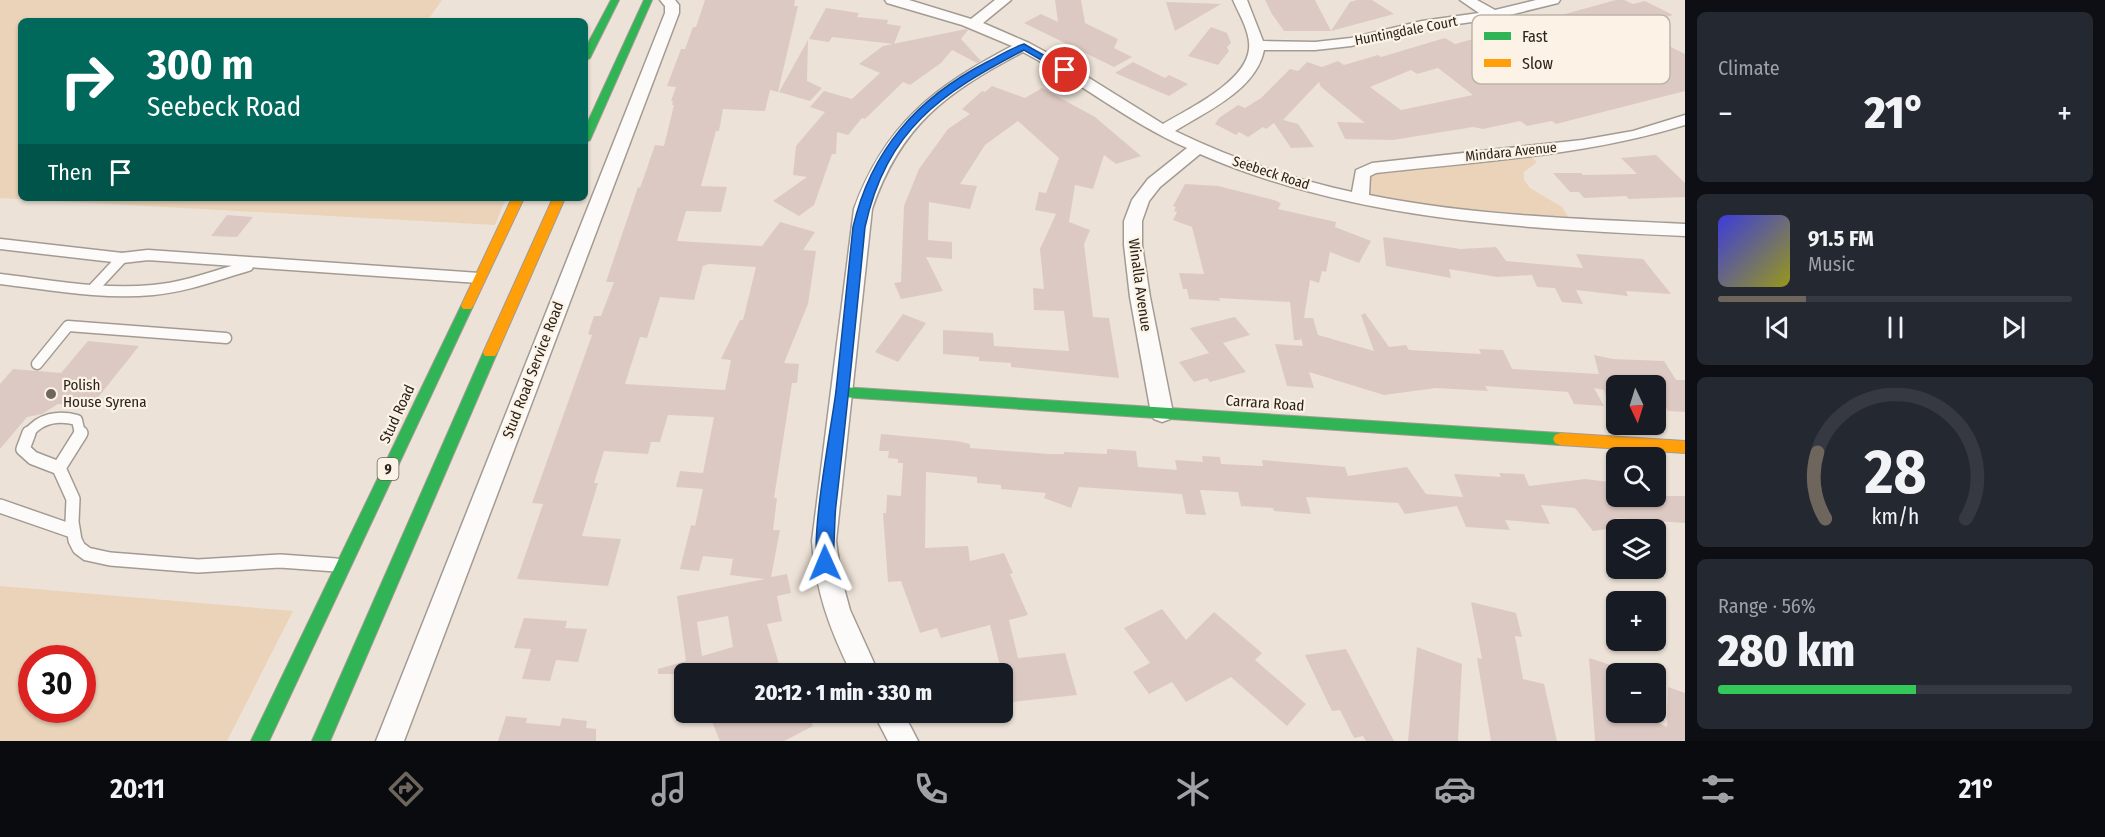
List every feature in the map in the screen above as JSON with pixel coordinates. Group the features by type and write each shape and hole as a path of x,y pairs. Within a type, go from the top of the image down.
{"main road":[{"path":"588,52 615,0"},
{"path":"588,133 648,0"},
{"name":"Stud Road","path":"260,741 517,201"},
{"path":"321,741 390,567 558,201"},
{"name":"Carrara Road","path":"842,392 1685,447"},
{"path":"343,565 363,566"}],"street":[{"name":"Stud Road Service Road","path":"390,741 672,13 672,5 667,0"},
{"name":"Seebeck Road","path":"892,0 973,24 1024,46 1163,131 1266,173 1360,199 1422,211 1497,220 1685,230"},
{"path":"973,24 1004,0"},
{"path":"1163,131 1240,80 1252,66 1256,57 1257,45 1240,0"},
{"path":"1467,0 1493,15"},
{"name":"Huntingdale Court","path":"1493,15 1553,0"},
{"name":"Huntingdale Court","path":"1257,45 1341,44 1422,25 1472,18"},
{"path":"861,663 836,611 825,563 825,530 859,227 865,200 876,173 908,125 930,103 967,76 1024,46"},
{"name":"Mindara Avenue","path":"1360,199 1362,174 1371,168 1582,145 1636,135 1685,120"},
{"name":"Winalla Avenue","path":"1162,413 1140,297 1133,245 1133,221 1141,200 1154,183 1199,147"},
{"path":"893,723 904,741"}],"lane":[{"path":"0,244 122,258 148,255 480,278"},
{"path":"93,289 122,258"},
{"path":"0,279 93,289 151,290 177,286 254,264"},
{"path":"38,364 68,326 226,338"},
{"path":"59,468 81,433 77,420 70,417 60,417 34,426 24,440 22,449 25,453 59,468 73,499 72,531 79,548 87,554 110,559 198,566 280,561 343,565"},
{"path":"0,506 72,531"}],"shaded area":[{"path":"0,0 442,0 429,18 18,18 18,199 0,198"},
{"path":"1525,151 1537,162 1524,172 1524,180 1530,188 1562,207 1573,224 1360,199 1362,174"},
{"path":"55,201 505,201 495,225"},
{"path":"0,586 293,611 227,741 0,741"}],"building":[{"path":"705,0 795,0 794,6 798,6 778,92 770,90 765,111 723,109 719,131 716,131 701,186 727,187 721,212 686,211 677,241 762,246 780,222 815,232 803,250 816,251 808,304 784,363 799,364 797,383 792,383 774,498 777,498 773,530 780,530 771,577 787,574 791,593 777,596 782,621 767,624 779,663 679,663 686,661 677,596 765,579 730,575 733,559 703,556 699,571 680,569 691,525 695,526 703,489 676,487 680,471 703,473 714,417 668,415 660,442 651,442 648,454 604,451 594,483 598,483 582,536 621,539 608,586 517,579 543,504 532,503 592,335 588,334 594,316 601,316 614,282 606,282 638,187 640,188 655,145 664,146 674,105 671,101 676,87 667,86 681,49 685,49 693,27 696,27","holes":["709,264 756,267 743,320 740,320 721,359 731,360 725,390 625,384 640,337 647,338 660,297 694,300 703,266","728,616 733,647 702,656 697,622"]},
{"path":"1055,0 1081,0 1085,23 1118,39 1114,48 1132,57 1114,67 1024,23 1041,14 1058,22"},
{"path":"1265,0 1315,0 1331,31 1284,31"},
{"path":"1372,0 1394,14 1331,31 1350,2"},
{"path":"1616,0 1624,0 1633,4 1645,1 1673,15 1561,15"},
{"path":"1166,2 1221,4 1175,31"},
{"path":"826,8 859,13 857,17 888,20 887,24 901,26 894,44 832,37 829,42 809,39"},
{"path":"1211,27 1227,33 1231,43 1227,47 1229,51 1218,65 1188,56"},
{"path":"968,30 961,39 981,61 977,63 952,50 941,63 910,85 903,82 865,119 862,118 848,135 837,132 836,154 832,154 814,205 799,216 773,201 807,177 793,175 796,146 825,112 810,107 824,91 852,99 880,73 859,64 883,46"},
{"path":"1445,38 1455,44 1472,39 1472,84 1670,84 1670,46 1685,54 1685,91 1556,124 1552,121 1527,126 1520,121 1483,129 1473,127 1393,140 1345,139 1337,122 1365,123 1321,87 1319,82 1283,120 1298,124 1314,147 1291,148 1274,123 1248,137 1239,132 1236,135 1215,124 1219,118 1238,105 1245,108 1261,98 1290,69 1298,71 1307,62 1322,67 1338,61 1344,65 1378,55 1381,57","holes":["1438,68 1473,95 1401,110 1370,87 1411,70 1417,74"]},
{"path":"808,40 807,81 822,88 810,101 779,92"},
{"path":"1133,62 1165,78 1169,75 1188,84 1169,96 1115,73"},
{"path":"992,86 1025,98 1042,88 1095,117 1141,156 1116,164 1104,155 1093,189 1075,185 1069,222 1090,230 1084,244 1093,317 1109,318 1119,378 1011,367 1011,363 979,361 979,357 943,354 943,330 993,333 994,346 1069,351 1064,311 1034,310 1033,288 1044,289 1040,249 1056,214 1035,210 1039,192 1046,193 1059,158 1018,121 985,145 960,184 977,186 970,209 929,202 928,240 952,242 952,259 926,257 943,291 901,299 894,283 901,282 904,206 919,169 948,129 970,114 962,109 982,91 985,92"},
{"path":"1656,155 1685,183 1685,197 1584,198 1579,192 1570,192 1553,173 1637,174 1621,158"},
{"path":"1185,184 1218,186 1274,200 1281,203 1278,209 1336,222 1335,227 1371,241 1359,263 1330,252 1326,272 1322,271 1319,283 1310,280 1304,318 1313,318 1318,335 1374,351 1361,315 1365,313 1389,347 1406,345 1409,350 1481,354 1479,349 1503,350 1512,369 1599,374 1594,355 1613,359 1664,361 1676,380 1685,380 1685,412 1668,411 1666,408 1666,375 1606,375 1606,397 1604,390 1594,388 1604,406 1574,404 1568,392 1485,386 1488,391 1436,388 1384,395 1309,372 1314,388 1287,386 1275,344 1303,346 1301,338 1294,340 1290,302 1218,298 1221,301 1189,299 1187,289 1183,289 1179,273 1204,274 1192,227 1173,220 1177,212 1174,211 1176,207 1173,206"},
{"path":"227,215 253,217 237,237 211,236"},
{"path":"1383,237 1460,249 1496,247 1506,261 1583,268 1576,254 1643,259 1671,294 1626,291 1628,296 1576,290 1583,304 1562,302 1555,288 1537,287 1532,275 1497,277 1449,269 1451,278 1386,266"},
{"path":"903,314 926,323 898,362 875,352"},
{"path":"1235,317 1250,335 1223,343 1246,372 1210,382 1207,378 1194,382 1179,362 1209,353 1190,328"},
{"name":"Polish House Syrena","path":"88,341 139,346 92,405 58,404 42,414 27,417 0,449 0,384 13,369 61,373"},
{"path":"881,434 957,441 970,444 970,448 1049,454 1064,454 1064,452 1107,454 1107,449 1136,451 1138,467 1177,470 1175,460 1203,462 1202,456 1220,457 1221,464 1263,466 1262,460 1345,467 1348,476 1407,467 1426,494 1463,497 1454,474 1501,477 1499,473 1524,474 1529,486 1585,479 1606,482 1606,507 1666,507 1666,496 1685,496 1685,523 1666,522 1666,519 1615,518 1606,519 1606,529 1593,531 1575,508 1541,505 1550,524 1505,520 1510,530 1466,527 1457,506 1405,514 1398,503 1306,497 1311,514 1241,506 1238,492 1200,490 1206,515 1186,514 1182,494 1079,487 1071,508 1044,498 1046,493 1001,489 1001,485 977,483 977,477 926,472 925,548 968,546 970,561 1004,553 1013,573 1010,574 1028,615 1009,620 1018,658 1065,653 1077,695 1013,702 1013,663 999,663 990,625 941,638 937,628 920,633 901,581 888,582 883,513 886,513 887,495 901,496 903,463 898,463 898,459 888,458 889,451 879,451"},
{"path":"1471,602 1516,613 1522,637 1515,636 1523,679 1544,684 1557,741 1491,741 1477,658 1482,659"},
{"path":"1162,609 1186,640 1214,612 1262,653 1255,660 1306,704 1287,726 1231,677 1186,702 1172,682 1149,694 1133,672 1150,663 1124,628"},
{"path":"524,618 567,621 565,628 587,629 578,662 556,660 550,681 522,679 531,649 514,648"},
{"path":"1417,647 1462,664 1458,741 1408,741"},
{"path":"1346,649 1394,741 1366,741 1363,736 1354,738 1340,710 1332,711 1305,655"},
{"path":"1589,658 1606,663 1606,723 1659,723 1667,727 1668,687 1685,693 1685,741 1595,741"},
{"path":"674,664 674,674 658,674 658,669"},
{"path":"506,716 527,718 526,723 560,726 562,718 587,721 586,728 596,729 596,741 498,741"},
{"path":"713,723 812,723 813,726 784,741 720,741"}],"traffic: fast":[{"path":"588,52 615,0"},
{"path":"588,133 648,0"},
{"path":"260,741 467,306"},
{"path":"321,741 490,353"},
{"path":"842,392 1560,439"}],"traffic: slow":[{"path":"467,306 517,201"},
{"path":"490,353 558,201"},
{"path":"1560,439 1685,447"}],"place":[{"name":"Polish House Syrena","path":"51,394"}],"route":[{"path":"825,563 825,530 859,227 865,200 876,173 890,148 908,125 930,103 967,76 1024,46 1065,70"}]}
